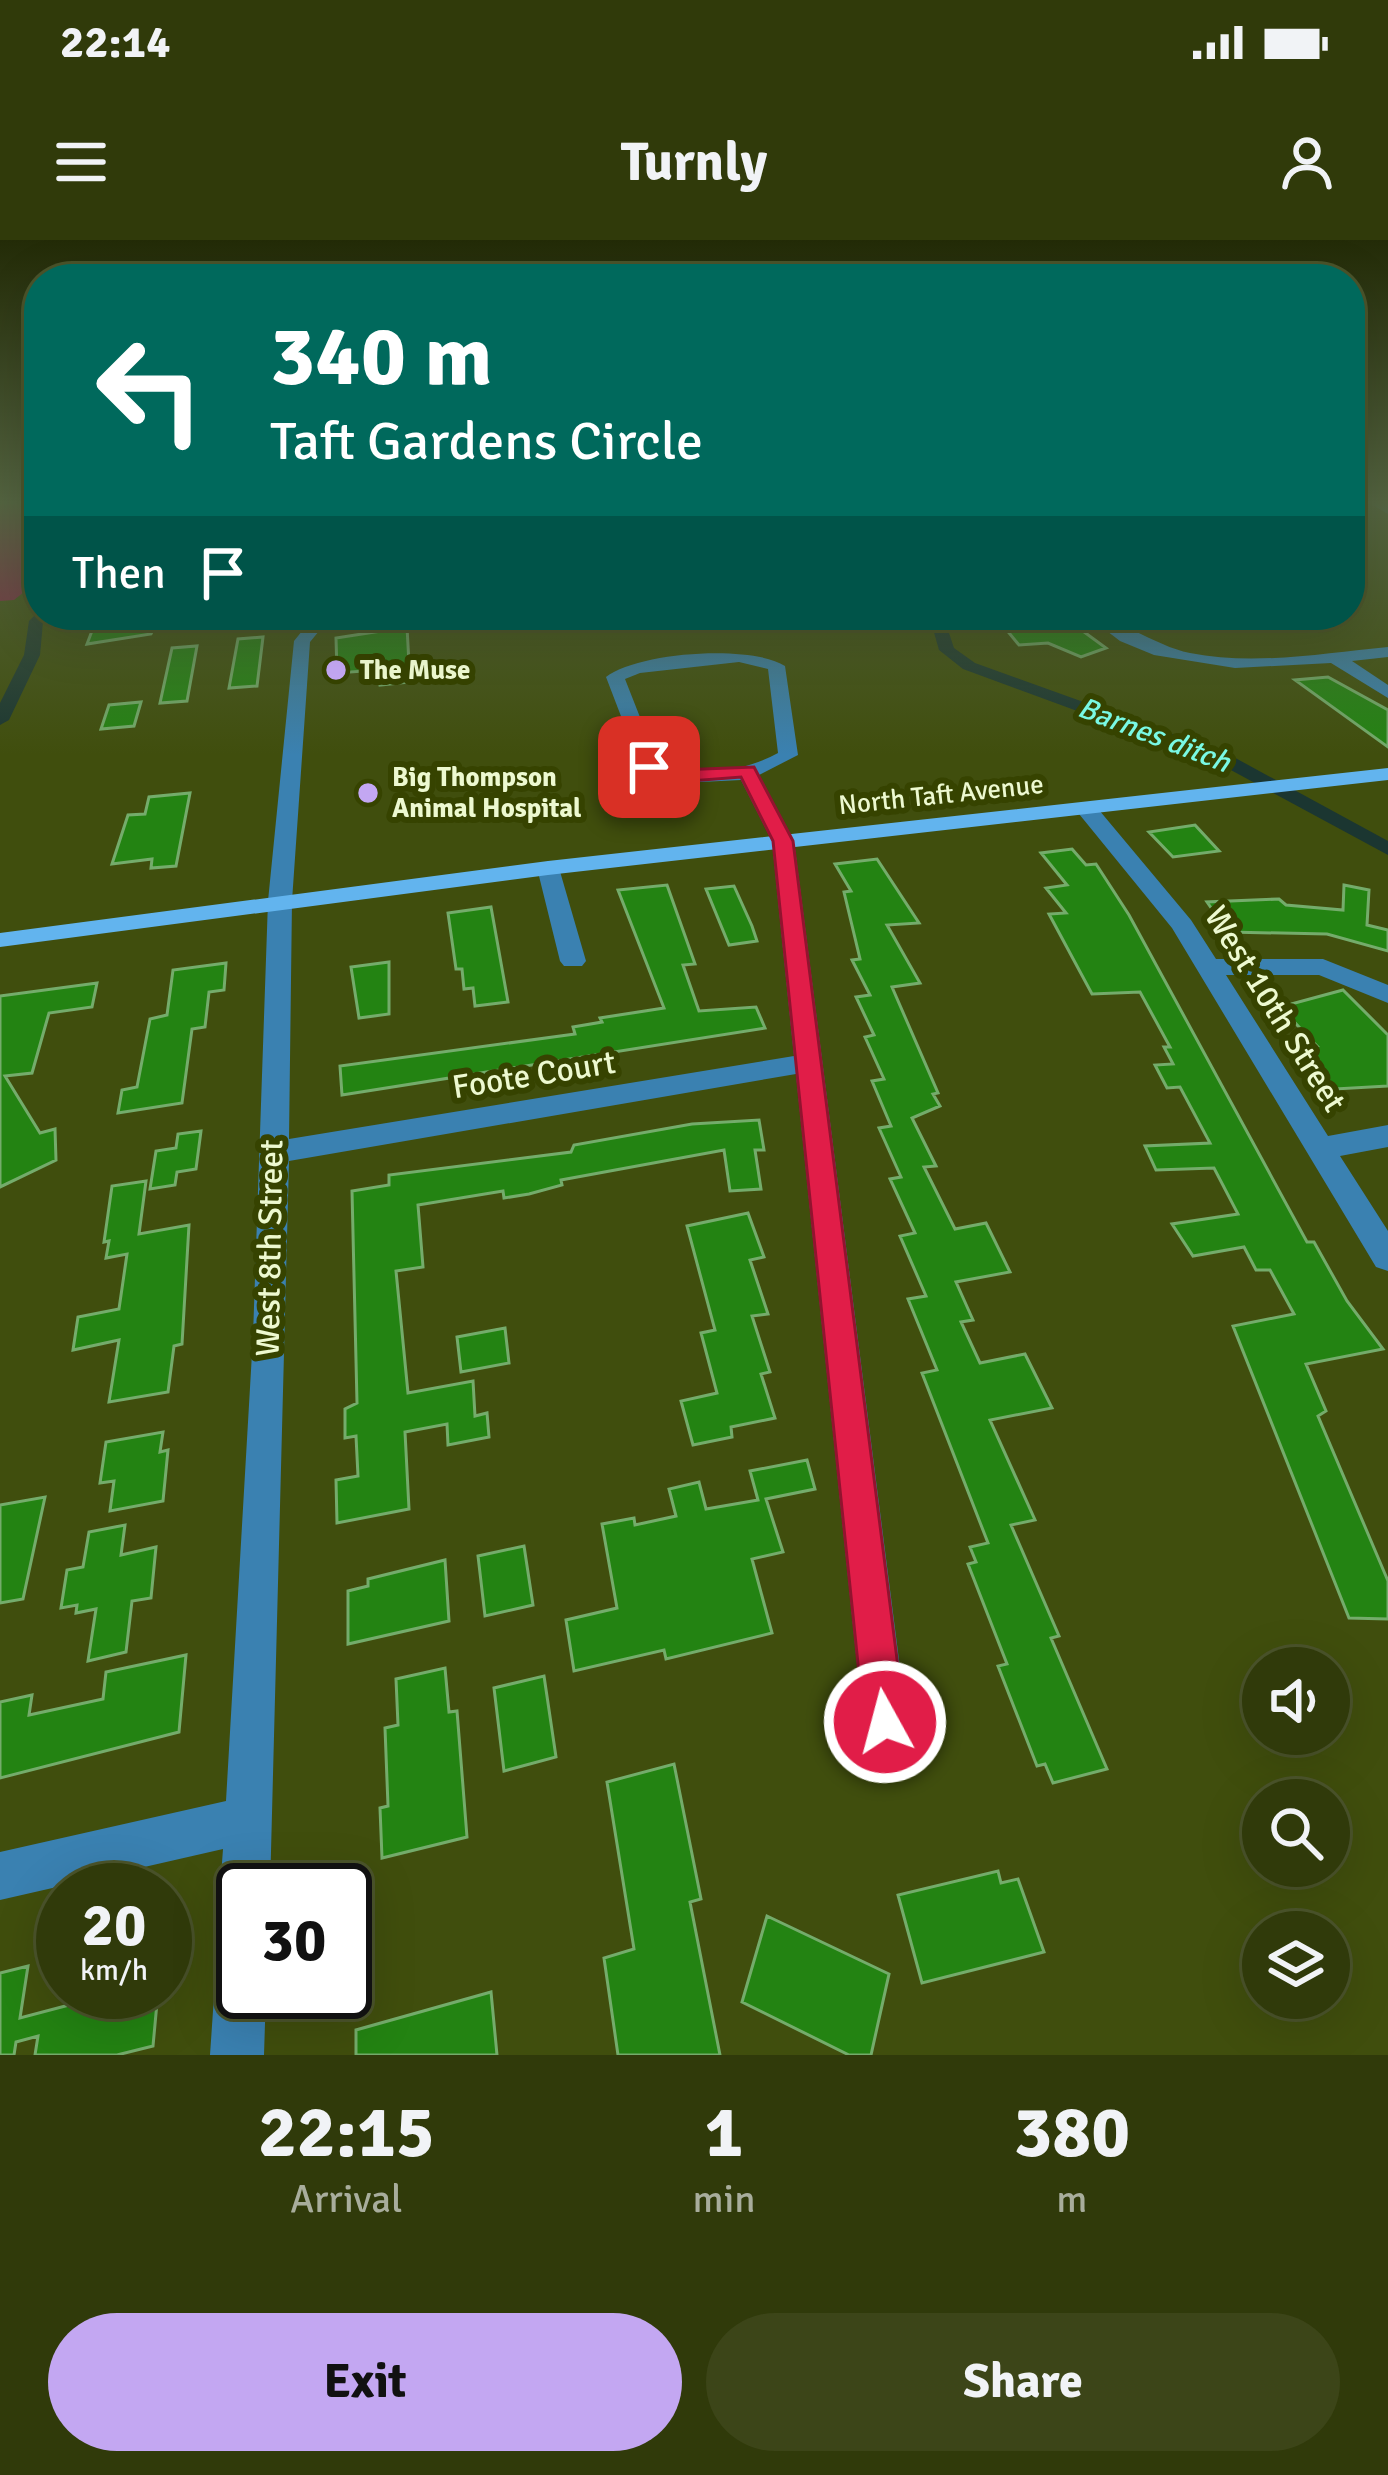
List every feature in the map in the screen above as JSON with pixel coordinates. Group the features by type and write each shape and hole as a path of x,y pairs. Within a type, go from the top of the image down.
{"main road":[{"name":"North Taft Avenue","path":"0,940 548,868 1388,774"}],"street":[{"name":"West 8th Street","path":"247,1863 270,1336 280,901 302,641 311,630"},
{"path":"1120,630 1144,644 1209,661 1246,664 1388,652"},
{"path":"739,657 776,666 788,754 747,771 677,776 649,767 615,677 637,668 739,657"},
{"path":"1334,657 1388,693"},
{"path":"747,771 783,841 885,1722"},
{"name":"West 10th Street","path":"1086,809 1137,866 1209,967 1388,1258"},
{"path":"548,868 573,961"},
{"path":"1209,967 1323,967 1360,978 1388,994"},
{"name":"Foote Court","path":"272,1153 807,1063"},
{"path":"1318,1149 1388,1136"},
{"path":"0,1876 249,1819"},
{"path":"237,2055 239,2019"}],"shaded area":[{"path":"0,586 24,586 24,592 14,600 0,601"}],"building":[{"path":"92,630 153,630 151,634 87,644"},
{"path":"407,630 410,682 380,685 378,670 337,673 336,638"},
{"path":"1007,630 1081,630 1106,648 1081,657 1048,643 1019,645"},
{"path":"263,637 257,686 229,688 238,639"},
{"path":"197,646 187,701 160,703 172,648"},
{"path":"1328,677 1388,710 1388,747 1295,680"},
{"path":"141,702 134,726 101,729 109,705"},
{"path":"190,793 176,866 151,868 152,859 112,864 128,815 145,814 149,797"},
{"path":"1195,825 1219,851 1173,857 1149,832"},
{"path":"1072,849 1086,865 1096,864 1129,915 1307,1242 1314,1242 1347,1301 1383,1349 1306,1364 1326,1411 1318,1416 1388,1581 1388,1619 1349,1618 1233,1326 1294,1314 1270,1270 1256,1270 1244,1247 1193,1256 1172,1224 1238,1214 1214,1168 1156,1170 1145,1146 1210,1143 1180,1087 1167,1088 1155,1065 1173,1064 1164,1047 1170,1047 1140,992 1092,994 1049,914 1066,913 1046,888 1067,885 1041,853"},
{"path":"877,859 919,923 887,925 920,983 892,987 940,1106 912,1118 936,1166 924,1167 955,1229 986,1223 1010,1272 956,1282 973,1320 961,1322 980,1363 1025,1354 1052,1408 990,1420 1035,1520 1011,1525 1059,1636 1051,1638 1107,1769 1053,1783 1045,1764 1037,1766 998,1666 1007,1664 968,1564 976,1562 970,1547 988,1543 922,1373 937,1370 908,1299 926,1296 900,1236 915,1233 890,1179 901,1177 879,1128 891,1126 872,1081 884,1079 865,1037 874,1035 856,997 870,995 852,960 860,959 844,892 851,891 835,864"},
{"path":"667,885 695,964 683,965 699,1011 756,1007 765,1028 342,1095 340,1066 575,1034 573,1027 602,1022 600,1018 664,1008 618,890"},
{"path":"1344,885 1369,890 1367,925 1388,930 1388,951 1327,934 1228,932 1207,902 1279,899 1286,905 1343,910"},
{"path":"734,886 757,941 729,945 706,889"},
{"path":"491,907 508,1002 475,1006 473,988 464,989 462,969 456,969 448,913"},
{"path":"389,962 389,1014 359,1018 351,967"},
{"path":"226,963 224,990 209,992 205,1027 192,1029 182,1103 118,1113 122,1090 137,1087 150,1019 167,1015 173,970"},
{"path":"97,983 92,1007 49,1013 32,1073 5,1076 40,1133 55,1129 56,1160 0,1187 0,996"},
{"path":"1343,990 1388,1035 1388,1086 1335,1089 1300,1049 1317,1046 1280,1007"},
{"path":"759,1120 764,1150 755,1150 761,1189 730,1191 724,1150 561,1180 562,1185 529,1194 504,1198 503,1191 418,1205 423,1267 396,1271 408,1393 473,1381 475,1416 487,1413 489,1437 448,1445 447,1424 405,1432 409,1509 337,1523 336,1480 358,1476 356,1436 345,1438 345,1409 357,1403 352,1191 389,1185 389,1175 571,1152 574,1145 692,1124"},
{"path":"201,1131 196,1169 177,1172 175,1185 150,1189 156,1151 176,1148 178,1134"},
{"path":"146,1181 139,1234 189,1225 182,1344 174,1346 168,1392 109,1402 119,1340 73,1350 78,1317 119,1309 127,1254 106,1258 109,1241 104,1242 112,1186"},
{"path":"748,1213 764,1257 750,1260 768,1314 752,1316 770,1372 761,1374 775,1418 731,1427 732,1437 693,1445 681,1401 717,1393 701,1333 715,1330 687,1226"},
{"path":"505,1328 509,1363 461,1372 457,1337"},
{"path":"163,1432 160,1452 168,1450 163,1501 110,1511 114,1481 100,1483 106,1442"},
{"path":"807,1460 815,1489 766,1499 783,1552 752,1559 772,1633 666,1659 664,1650 574,1671 566,1620 617,1608 602,1524 634,1518 635,1525 676,1516 669,1489 699,1482 706,1509 758,1500 750,1471"},
{"path":"45,1497 23,1599 0,1603 0,1505"},
{"path":"125,1525 121,1555 156,1547 151,1598 132,1601 126,1652 88,1661 96,1609 76,1613 77,1605 61,1608 67,1570 83,1567 89,1532"},
{"path":"524,1546 533,1605 485,1616 478,1556"},
{"path":"445,1560 449,1621 348,1644 348,1591 368,1586 368,1579"},
{"path":"186,1655 179,1732 0,1778 0,1702 32,1695 29,1715 103,1699 106,1672"},
{"path":"445,1668 449,1712 457,1711 467,1837 382,1858 380,1808 388,1806 385,1728 398,1725 396,1679"},
{"path":"544,1676 556,1757 504,1771 494,1688"},
{"path":"674,1764 701,1899 690,1902 720,2055 618,2055 604,1958 634,1949 607,1782"},
{"path":"998,1871 1001,1883 1018,1879 1044,1952 922,1983 898,1895"},
{"path":"767,1916 889,1974 871,2055 849,2055 742,2002"},
{"path":"28,1966 20,2018 36,2014 36,2019 156,2019 153,2046 117,2055 35,2055 38,2036 16,2042 14,2055 0,2055 0,1973"},
{"path":"491,1992 497,2055 356,2055 356,2030"}],"waterway":[{"path":"0,720 32,655 35,630"},
{"name":"Barnes ditch","path":"941,630 947,650 969,666 1222,758 1388,849"}],"place":[{"name":"The Muse","path":"336,670"},
{"name":"Big Thompson Animal Hospital","path":"368,793"}],"route":[{"path":"649,767 677,776 747,771 783,841 885,1722"}]}
